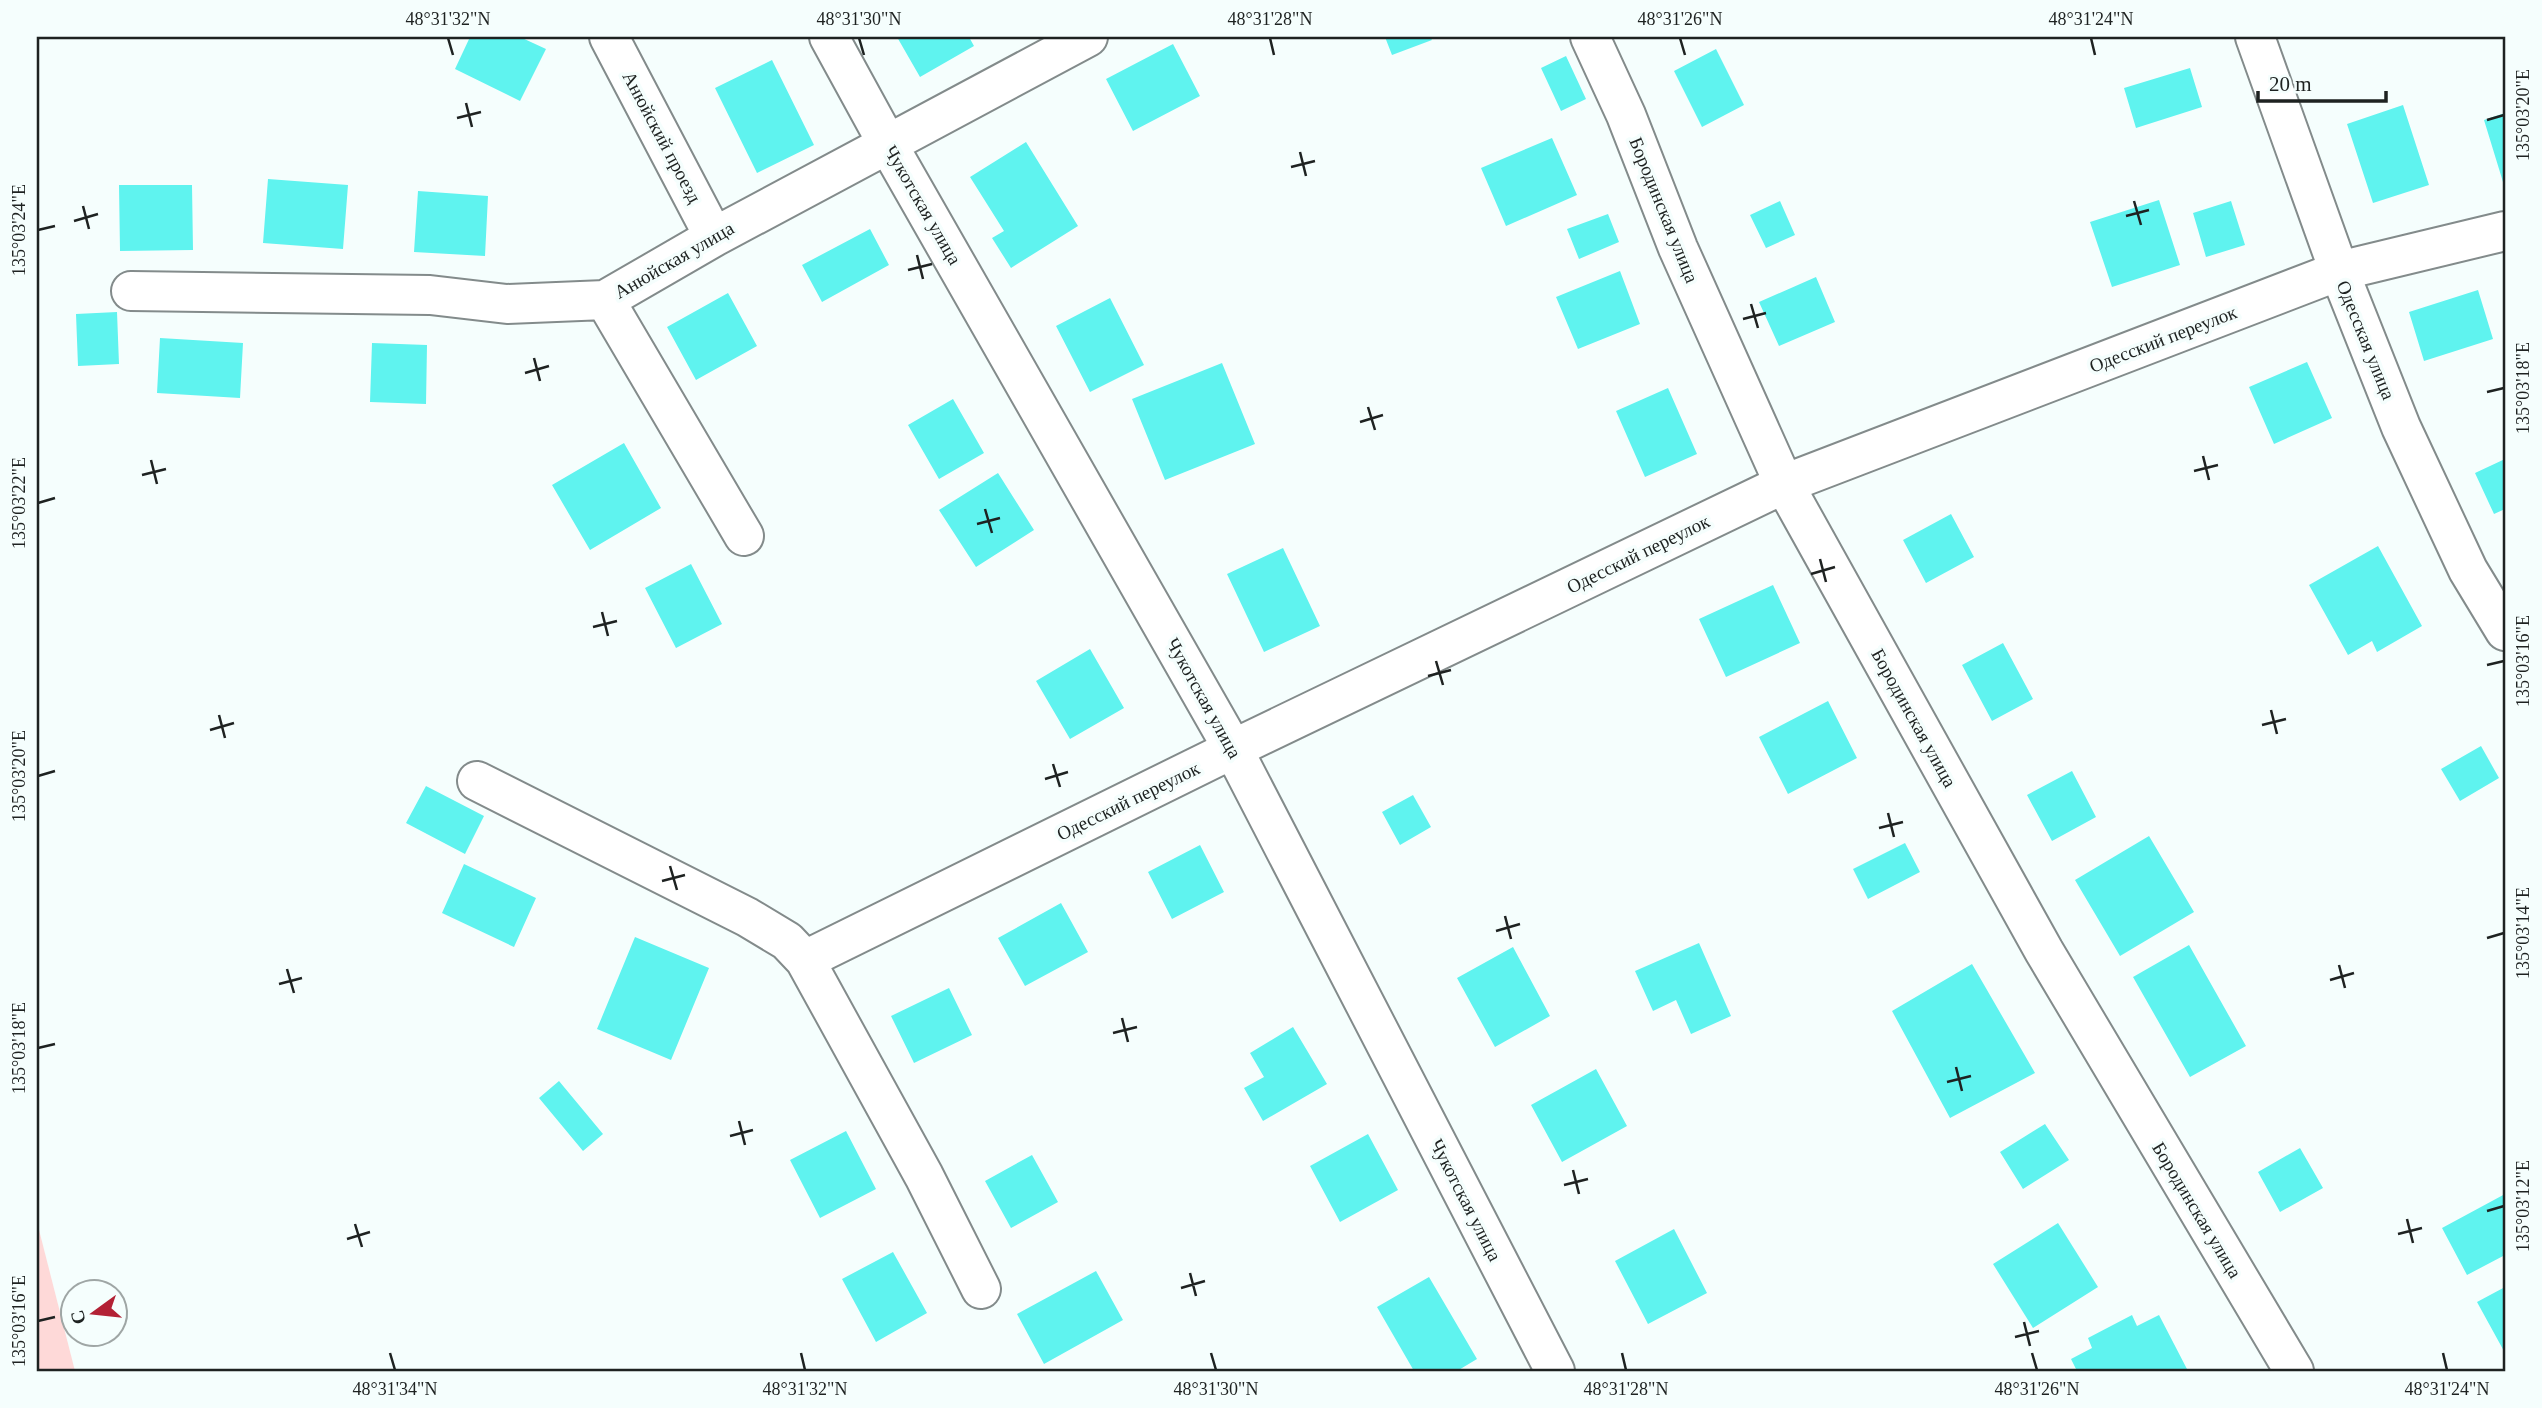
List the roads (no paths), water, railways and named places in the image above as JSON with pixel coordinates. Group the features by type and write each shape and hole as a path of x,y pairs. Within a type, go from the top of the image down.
{"street":[{"name":"Анюйский проезд","path":"609,37 714,237"},
{"name":"Чукотская улица","path":"829,37 1233,749 1550,1370"},
{"name":"Анюйская улица","path":"131,291 430,295 507,303 605,300 714,237 1088,37"},
{"name":"Бородинская улица","path":"1590,37 1626,116 1678,248 1784,484 2044,951 2294,1371"},
{"name":"Одесская улица","path":"2255,37 2339,271 2401,427 2468,570 2505,631"},
{"name":"Одесский переулок","path":"805,960 1233,749 1784,484 2339,271 2505,232"},
{"path":"605,300 744,536"},
{"path":"477,781 747,917 787,941 805,960 925,1176 981,1289"}]}
